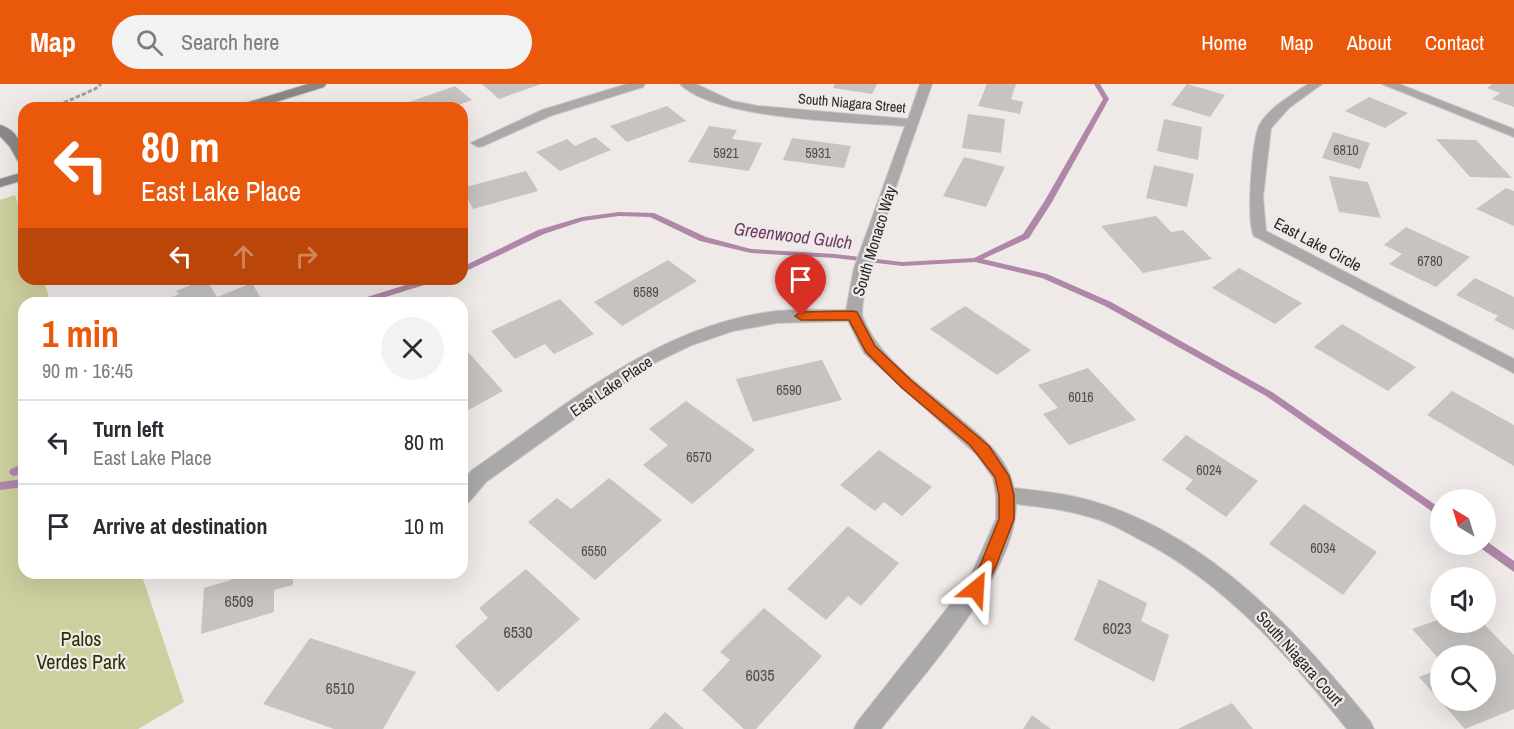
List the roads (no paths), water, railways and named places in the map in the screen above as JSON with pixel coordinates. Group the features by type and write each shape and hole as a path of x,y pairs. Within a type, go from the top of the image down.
{"main road":[{"path":"262,102 320,84"},
{"path":"0,129 18,149"},
{"path":"0,183 18,178"}],"street":[{"path":"478,142 546,112 639,84"},
{"name":"South Niagara Street","path":"686,84 728,104 758,110 913,123"},
{"name":"South Monaco Way","path":"866,729 976,589 988,566 1006,519 1006,495 1002,476 984,450 870,349 853,315 862,268 926,84"},
{"name":"East Lake Circle","path":"1316,84 1285,105 1265,127 1256,197 1259,233 1514,367"},
{"path":"1388,84 1514,133"},
{"name":"East Lake Place","path":"468,489 479,476 644,361 686,341 731,326 777,317 853,315"},
{"name":"South Niagara Court","path":"1006,495 1044,499 1094,509 1159,537 1213,573 1269,620 1314,668 1362,729"}],"waterway":[{"name":"Greenwood Gulch","path":"975,260 1026,236 1048,202 1106,99 1097,84"},
{"name":"Greenwood Gulch","path":"468,267 541,232 582,219 619,214 651,215 703,239 751,251 835,256 902,264 975,260"},
{"path":"975,260 1044,276 1108,304 1269,394 1430,506"},
{"name":"Greenwood Gulch","path":"376,297 415,285"},
{"name":"Greenwood Gulch","path":"18,470 14,472 18,471"},
{"name":"Greenwood Gulch","path":"0,486 18,484"},
{"path":"1496,554 1514,567"}],"park label":[{"name":"Palos Verdes Park","path":"81,650"}]}
